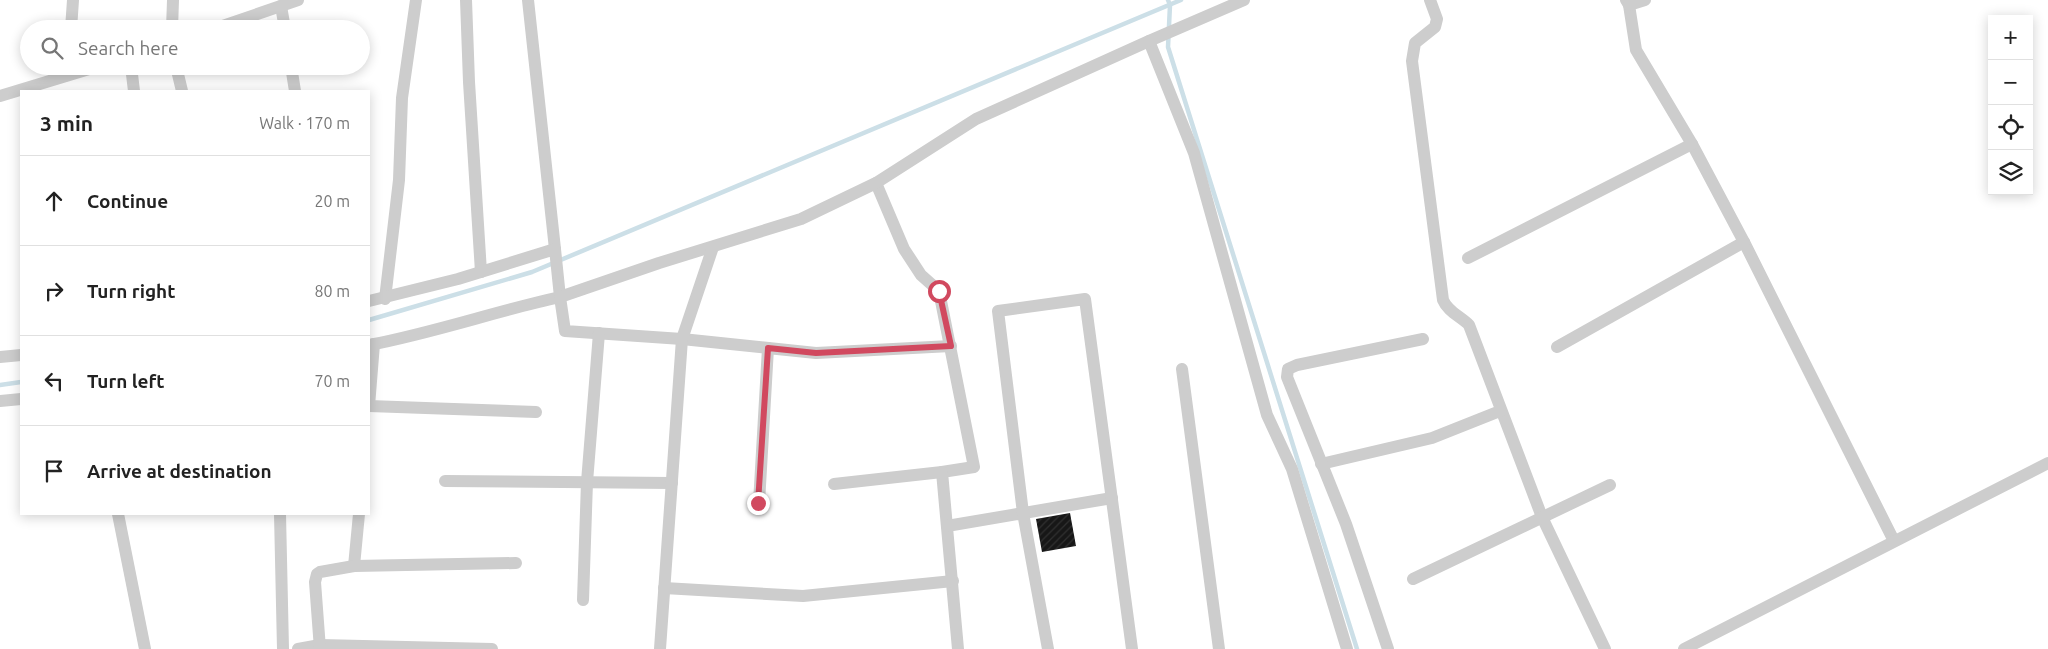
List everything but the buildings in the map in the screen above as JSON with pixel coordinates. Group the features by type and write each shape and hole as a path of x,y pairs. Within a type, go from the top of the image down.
{"street":[{"path":"72,20 73,0"},
{"path":"173,20 174,0"},
{"path":"233,20 264,5 281,6 298,0"},
{"path":"385,299 399,180 402,98 416,0"},
{"path":"466,0 469,82 481,272"},
{"path":"528,0 565,331 682,339 816,353 951,346"},
{"path":"370,385 372,344 402,339 528,304 560,298 659,263 801,220 876,184 976,119 1244,0"},
{"path":"1430,0 1437,19 1435,27 1415,42 1412,61 1443,300 1449,310 1462,317 1469,325 1500,411 1542,517 1605,649"},
{"path":"1645,0 1627,2 1636,50 1692,144 1744,242 1894,541"},
{"path":"281,6 283,20"},
{"path":"1149,41 1194,153 1267,415 1292,469 1347,649"},
{"path":"34,89 61,75"},
{"path":"132,75 134,90"},
{"path":"178,75 182,90"},
{"path":"293,75 295,90"},
{"path":"0,96 20,92"},
{"path":"1468,258 1692,144"},
{"path":"834,484 974,467 939,291 921,275 904,248 876,184"},
{"path":"1557,347 1744,242"},
{"path":"660,649 682,339 714,247"},
{"path":"370,301 385,299 556,253"},
{"path":"1048,649 1022,513 998,311 1085,299 1132,649"},
{"path":"583,600 587,482 598,333"},
{"path":"1388,649 1346,524 1287,378 1288,369 1297,365 1422,339"},
{"path":"758,503 768,348"},
{"path":"0,357 20,355"},
{"path":"1182,369 1219,649"},
{"path":"0,401 20,399"},
{"path":"370,406 536,412"},
{"path":"1321,464 1432,438 1500,411"},
{"path":"1684,649 2048,463"},
{"path":"942,472 958,649"},
{"path":"445,481 672,484"},
{"path":"1413,579 1610,484"},
{"path":"947,526 1112,498"},
{"path":"118,515 145,649"},
{"path":"280,515 283,649"},
{"path":"354,566 359,515"},
{"path":"320,647 315,582 317,574 320,572 354,566 516,563"},
{"path":"664,588 802,596 953,582"},
{"path":"298,649 320,647 492,649"}],"waterway":[{"path":"1168,0 1170,5 1168,47 1357,649"},
{"path":"370,320 532,272 1181,0"},
{"path":"0,385 20,382"}],"route":[{"path":"758,503 768,348 816,353 951,346 939,291"}]}
